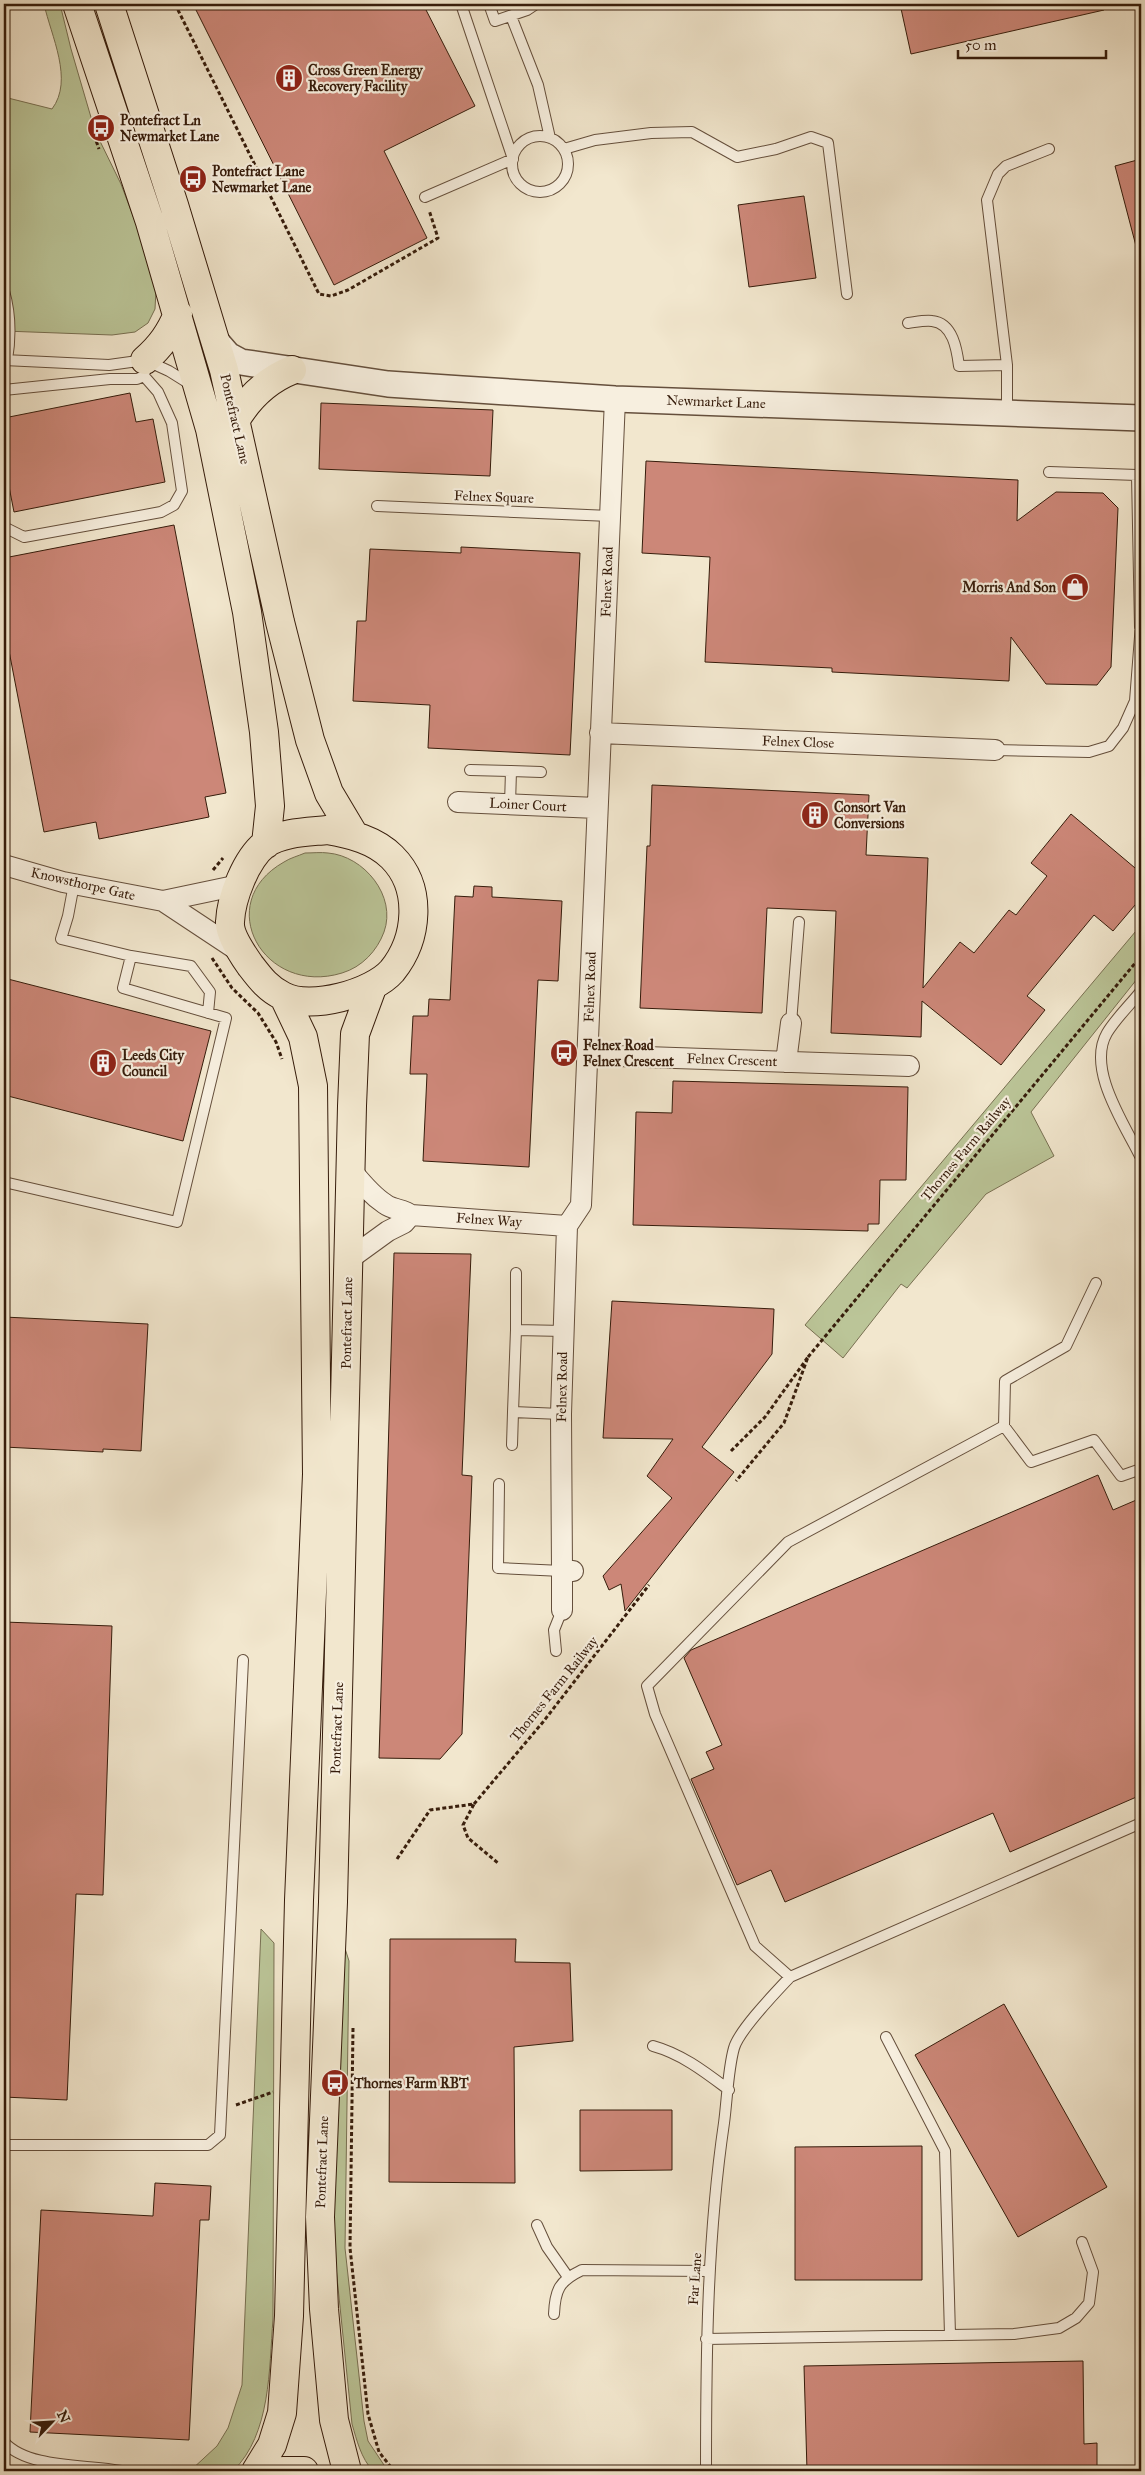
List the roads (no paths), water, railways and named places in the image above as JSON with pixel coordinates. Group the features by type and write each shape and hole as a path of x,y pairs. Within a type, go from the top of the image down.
{"highway":[{"name":"Pontefract Lane","path":"77,4 150,222 210,429 250,630 264,732 270,806 266,844"},
{"name":"Pontefract Lane","path":"110,4 215,340 236,420 280,622 310,740 330,793 354,835"},
{"path":"144,368 171,332 178,314"},
{"path":"236,420 253,396 277,376 292,370"},
{"path":"327,830 354,835 373,844 392,858 408,880 414,908 413,932 403,954 391,972 374,985 328,1000 307,1001 284,997 264,984 240,952 230,923 239,885 248,864 266,844 293,833 327,830"},
{"name":"Pontefract Lane","path":"347,2471 334,2420 324,2309 320,2217 333,1902 350,1170 355,1034 374,985"},
{"name":"Pontefract Lane","path":"256,2471 272,2445 282,2413 289,2316 299,1900 317,1474 313,1086 303,1037 284,997"},
{"path":"283,2471 304,2471"}],"street":[{"name":"Newmarket Lane","path":"215,340 228,355 242,362 388,384 615,399 1141,418"},
{"name":"Felnex Road","path":"562,1610 567,1571 561,1414 567,1226 581,1205 615,399"},
{"name":"Felnex Close","path":"600,734 995,750"},
{"name":"Loiner Court","path":"458,802 598,808"},
{"name":"Knowsthorpe Gate","path":"4,865 74,884 163,901 239,885"},
{"name":"Knowsthorpe Gate","path":"163,901 240,952"},
{"name":"Felnex Crescent","path":"786,1062 791,1024"},
{"name":"Felnex Crescent","path":"587,1055 909,1066"},
{"name":"Felnex Way","path":"350,1170 386,1206 404,1210 411,1215 567,1226"},
{"path":"348,1260 388,1230 404,1223 411,1215"}],"lane":[{"path":"461,4 513,160"},
{"path":"489,4 495,21 511,16 536,4"},
{"path":"511,16 538,84 550,138"},
{"path":"564,149 595,140 651,133 684,132 692,132 737,157 776,149 811,138 828,144 847,294"},
{"path":"531,138 550,138 564,149 569,166 567,175 562,183 546,192 537,193 521,185 512,169 513,160 522,143 531,138"},
{"path":"1007,412 1007,365 987,209 988,200 998,174 1006,166 1049,149"},
{"path":"425,197 513,160"},
{"path":"4,292 9,310 11,336 6,360 109,364 169,371 200,391"},
{"path":"908,323 933,321 945,326 954,343 959,366 1007,365"},
{"path":"4,390 110,379 137,379 144,368"},
{"path":"4,526 24,537 161,512 174,506 182,491 172,423 158,392 144,368"},
{"path":"995,750 1088,752 1109,746 1123,728 1135,701 1140,625 1137,475 1050,472"},
{"name":"Felnex Square","path":"376,506 610,516"},
{"path":"470,770 541,772"},
{"path":"510,804 511,770"},
{"path":"74,884 68,916 61,939 131,956 191,966 210,992 208,1013"},
{"path":"791,1024 799,922"},
{"path":"4,1182 177,1222 226,1018 123,988 131,956"},
{"path":"1141,991 1107,1034 1101,1052 1101,1072 1141,1158"},
{"path":"512,1445 516,1273"},
{"path":"1096,1283 1066,1346 1005,1381 1004,1426 1031,1462 1094,1440 1121,1476 1141,1469"},
{"path":"516,1330 564,1332"},
{"path":"513,1412 561,1414"},
{"path":"1004,1426 788,1542 647,1686 654,1714 754,1946 790,1977 1141,1823"},
{"path":"500,1484 498,1568 567,1571"},
{"path":"556,1651 554,1630 562,1610"},
{"path":"4,2145 208,2145 220,2135 243,1660"},
{"name":"Far Lane","path":"706,2471 706,2339 716,2176 734,2047 764,2004 790,1977"},
{"path":"886,2038 945,2151 950,2335"},
{"path":"653,2046 671,2051 686,2059 729,2090"},
{"path":"537,2225 547,2247 568,2277"},
{"path":"706,2339 950,2335 1039,2332 1059,2328 1076,2318 1089,2303 1093,2272 1082,2242"},
{"path":"554,2314 558,2288 568,2277 582,2270 710,2272"},
{"path":"4,2442 9,2448 30,2458 121,2471"}],"place":[{"name":"Cross Green Energy Recovery Facility","path":"289,78"},
{"name":"Pontefract Ln Newmarket Lane","path":"101,128"},
{"name":"Pontefract Lane Newmarket Lane","path":"193,179"},
{"name":"Morris And Son","path":"1075,587"},
{"name":"Consort Van Conversions","path":"815,815"},
{"name":"Felnex Road Felnex Crescent","path":"564,1053"},
{"name":"Leeds City Council","path":"103,1063"},
{"name":"Thornes Farm RBT","path":"335,2083"}]}
